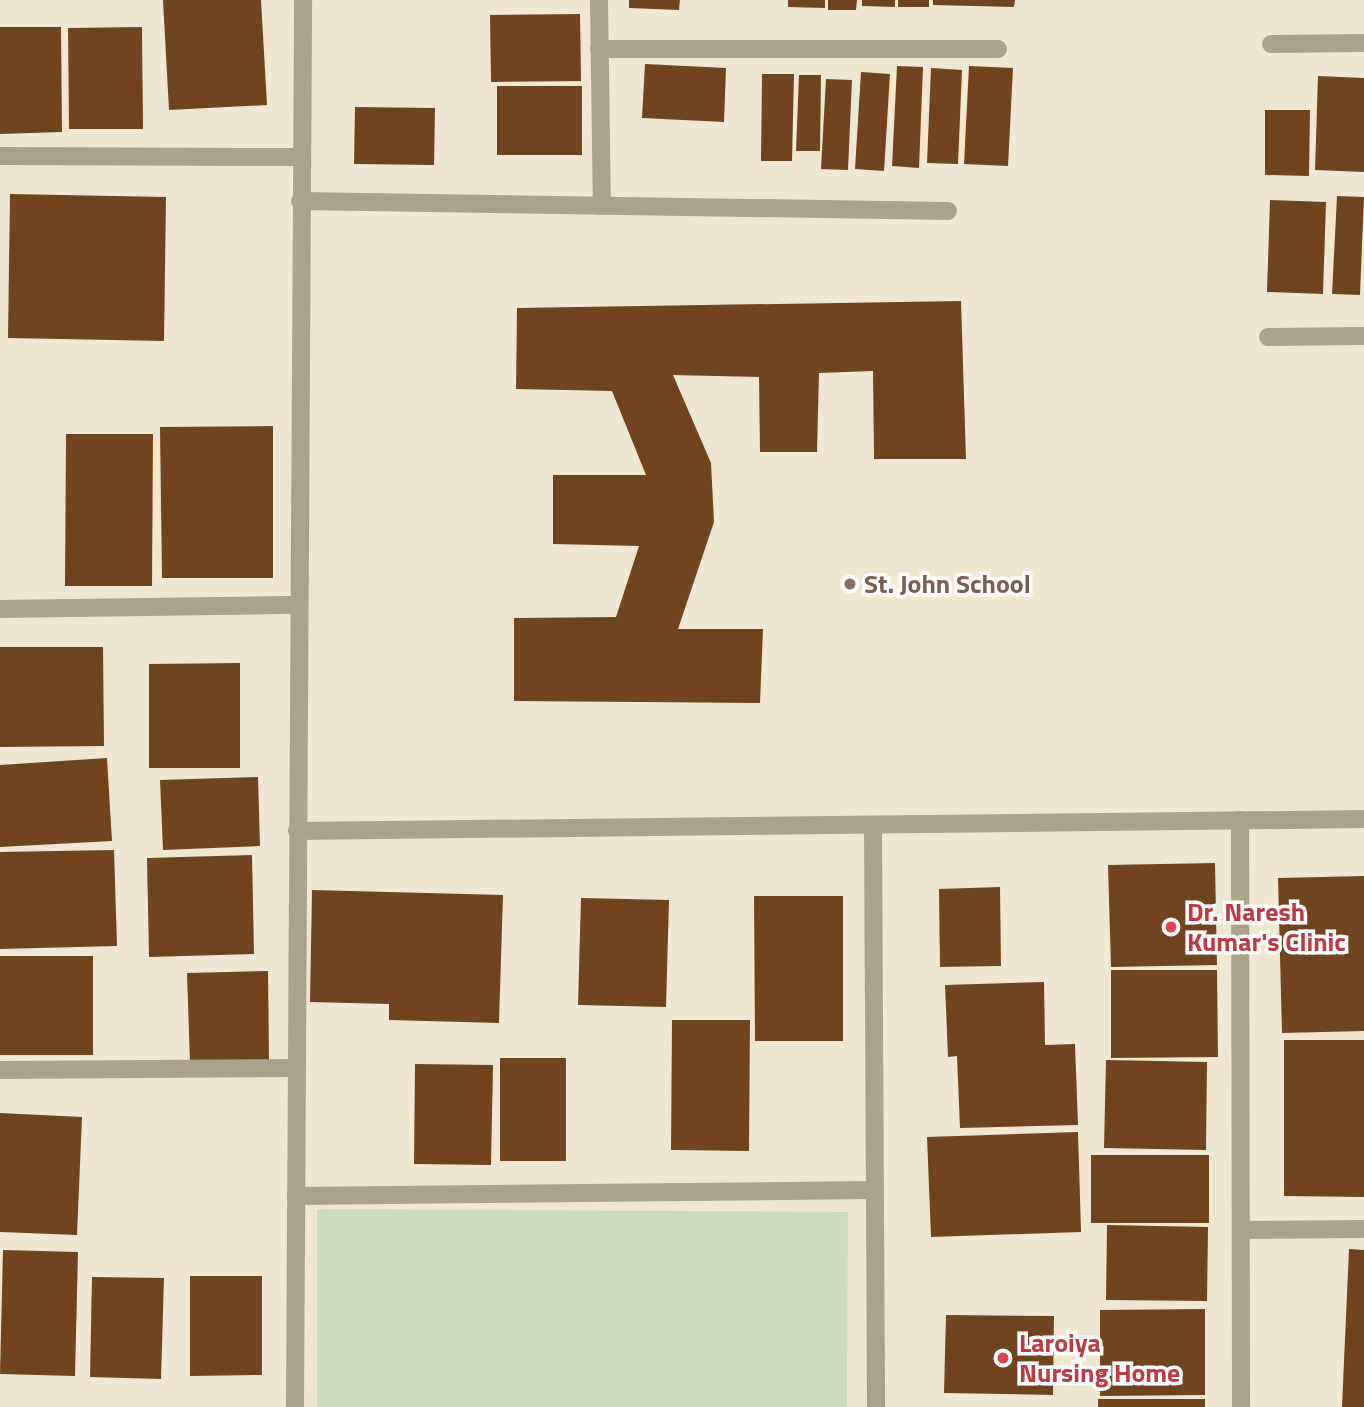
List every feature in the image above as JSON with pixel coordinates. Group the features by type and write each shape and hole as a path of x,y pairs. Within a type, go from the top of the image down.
{"street":[{"path":"295,1407 303,0"},
{"path":"599,0 602,206"},
{"path":"1271,44 1364,43"},
{"path":"599,48 998,49"},
{"path":"0,156 301,157"},
{"path":"300,201 948,211"},
{"path":"1268,337 1364,336"},
{"path":"0,609 298,605"},
{"path":"297,831 1364,819"},
{"path":"1240,820 1241,1407"},
{"path":"873,825 876,1407"},
{"path":"0,1070 296,1068"},
{"path":"296,1196 874,1190"},
{"path":"1241,1230 1364,1229"}],"green space":[{"path":"317,1209 848,1212 847,1407 317,1407"}],"building":[{"path":"163,0 261,0 267,105 169,110"},
{"path":"629,0 680,0 679,10 629,8"},
{"path":"788,0 825,0 825,8 788,7"},
{"path":"828,0 857,0 856,10 828,10"},
{"path":"862,0 895,0 895,7 862,6"},
{"path":"898,0 929,0 929,7 898,7"},
{"path":"933,0 1015,0 1014,7 933,5"},
{"path":"580,14 581,81 491,82 490,15"},
{"path":"0,27 61,27 62,132 0,134"},
{"path":"142,27 143,129 69,129 68,28"},
{"path":"645,64 726,68 724,122 642,118"},
{"path":"897,66 923,67 919,168 892,166"},
{"path":"969,66 1013,68 1008,166 964,164"},
{"path":"931,68 962,70 958,164 927,163"},
{"path":"861,72 890,74 884,171 855,169"},
{"path":"762,74 794,74 792,161 761,161"},
{"path":"799,75 821,75 820,151 796,151"},
{"path":"1318,76 1364,78 1364,172 1315,170"},
{"path":"826,79 852,80 848,170 821,169"},
{"path":"497,86 582,86 582,155 497,155"},
{"path":"355,107 435,108 434,165 354,164"},
{"path":"1265,110 1310,110 1309,176 1265,175"},
{"path":"10,194 166,197 164,341 8,338"},
{"path":"1337,196 1364,197 1360,295 1332,294"},
{"path":"1270,200 1326,202 1323,294 1267,292"},
{"path":"961,301 966,459 874,459 873,371 819,373 817,452 760,452 759,377 673,375 711,463 714,522 678,629 763,629 760,703 514,701 514,618 616,617 639,546 553,544 553,475 646,475 612,391 516,389 517,308"},
{"path":"273,426 273,578 162,578 160,427"},
{"path":"66,434 153,434 152,586 65,586"},
{"path":"0,647 103,647 104,746 0,747"},
{"path":"240,663 240,768 149,768 149,664"},
{"path":"107,758 112,841 0,847 0,765"},
{"path":"258,777 260,846 163,850 160,780"},
{"path":"114,850 117,946 0,949 0,852"},
{"path":"252,855 254,954 149,957 147,858"},
{"path":"1215,863 1217,965 1111,967 1108,865"},
{"path":"1364,876 1364,1031 1282,1033 1278,878"},
{"path":"1000,887 1001,966 940,967 939,889"},
{"path":"312,890 503,895 499,1023 389,1020 389,1004 310,1002"},
{"path":"754,896 843,896 843,1041 755,1041"},
{"path":"581,898 669,900 666,1007 578,1005"},
{"path":"0,956 93,956 93,1055 0,1055"},
{"path":"1111,970 1217,970 1218,1057 1111,1058"},
{"path":"268,971 269,1061 190,1063 187,973"},
{"path":"1044,982 1045,1045 1075,1044 1078,1125 960,1128 957,1056 948,1057 945,985"},
{"path":"672,1020 750,1020 749,1151 671,1150"},
{"path":"1284,1040 1364,1040 1364,1197 1284,1196"},
{"path":"500,1058 566,1058 566,1161 500,1161"},
{"path":"1106,1060 1207,1062 1206,1150 1104,1148"},
{"path":"415,1064 493,1065 491,1165 414,1164"},
{"path":"0,1113 82,1117 77,1235 0,1232"},
{"path":"1078,1132 1081,1232 931,1237 927,1137"},
{"path":"1091,1155 1209,1155 1209,1223 1091,1223"},
{"path":"1107,1225 1208,1227 1207,1301 1106,1300"},
{"path":"1349,1249 1364,1250 1364,1407 1342,1407"},
{"path":"3,1250 78,1252 75,1376 0,1374"},
{"path":"190,1276 262,1276 262,1375 190,1376"},
{"path":"92,1277 164,1278 161,1379 90,1377"},
{"path":"1205,1309 1205,1395 1100,1396 1100,1310"},
{"path":"946,1315 1054,1316 1053,1395 944,1393"},
{"path":"1098,1399 1205,1399 1205,1407 1098,1407"}],"place":[{"name":"St. John School","path":"850,584"},
{"name":"Dr. Naresh Kumar's Clinic","path":"1171,927"},
{"name":"Laroiya Nursing Home","path":"1003,1358"}]}
